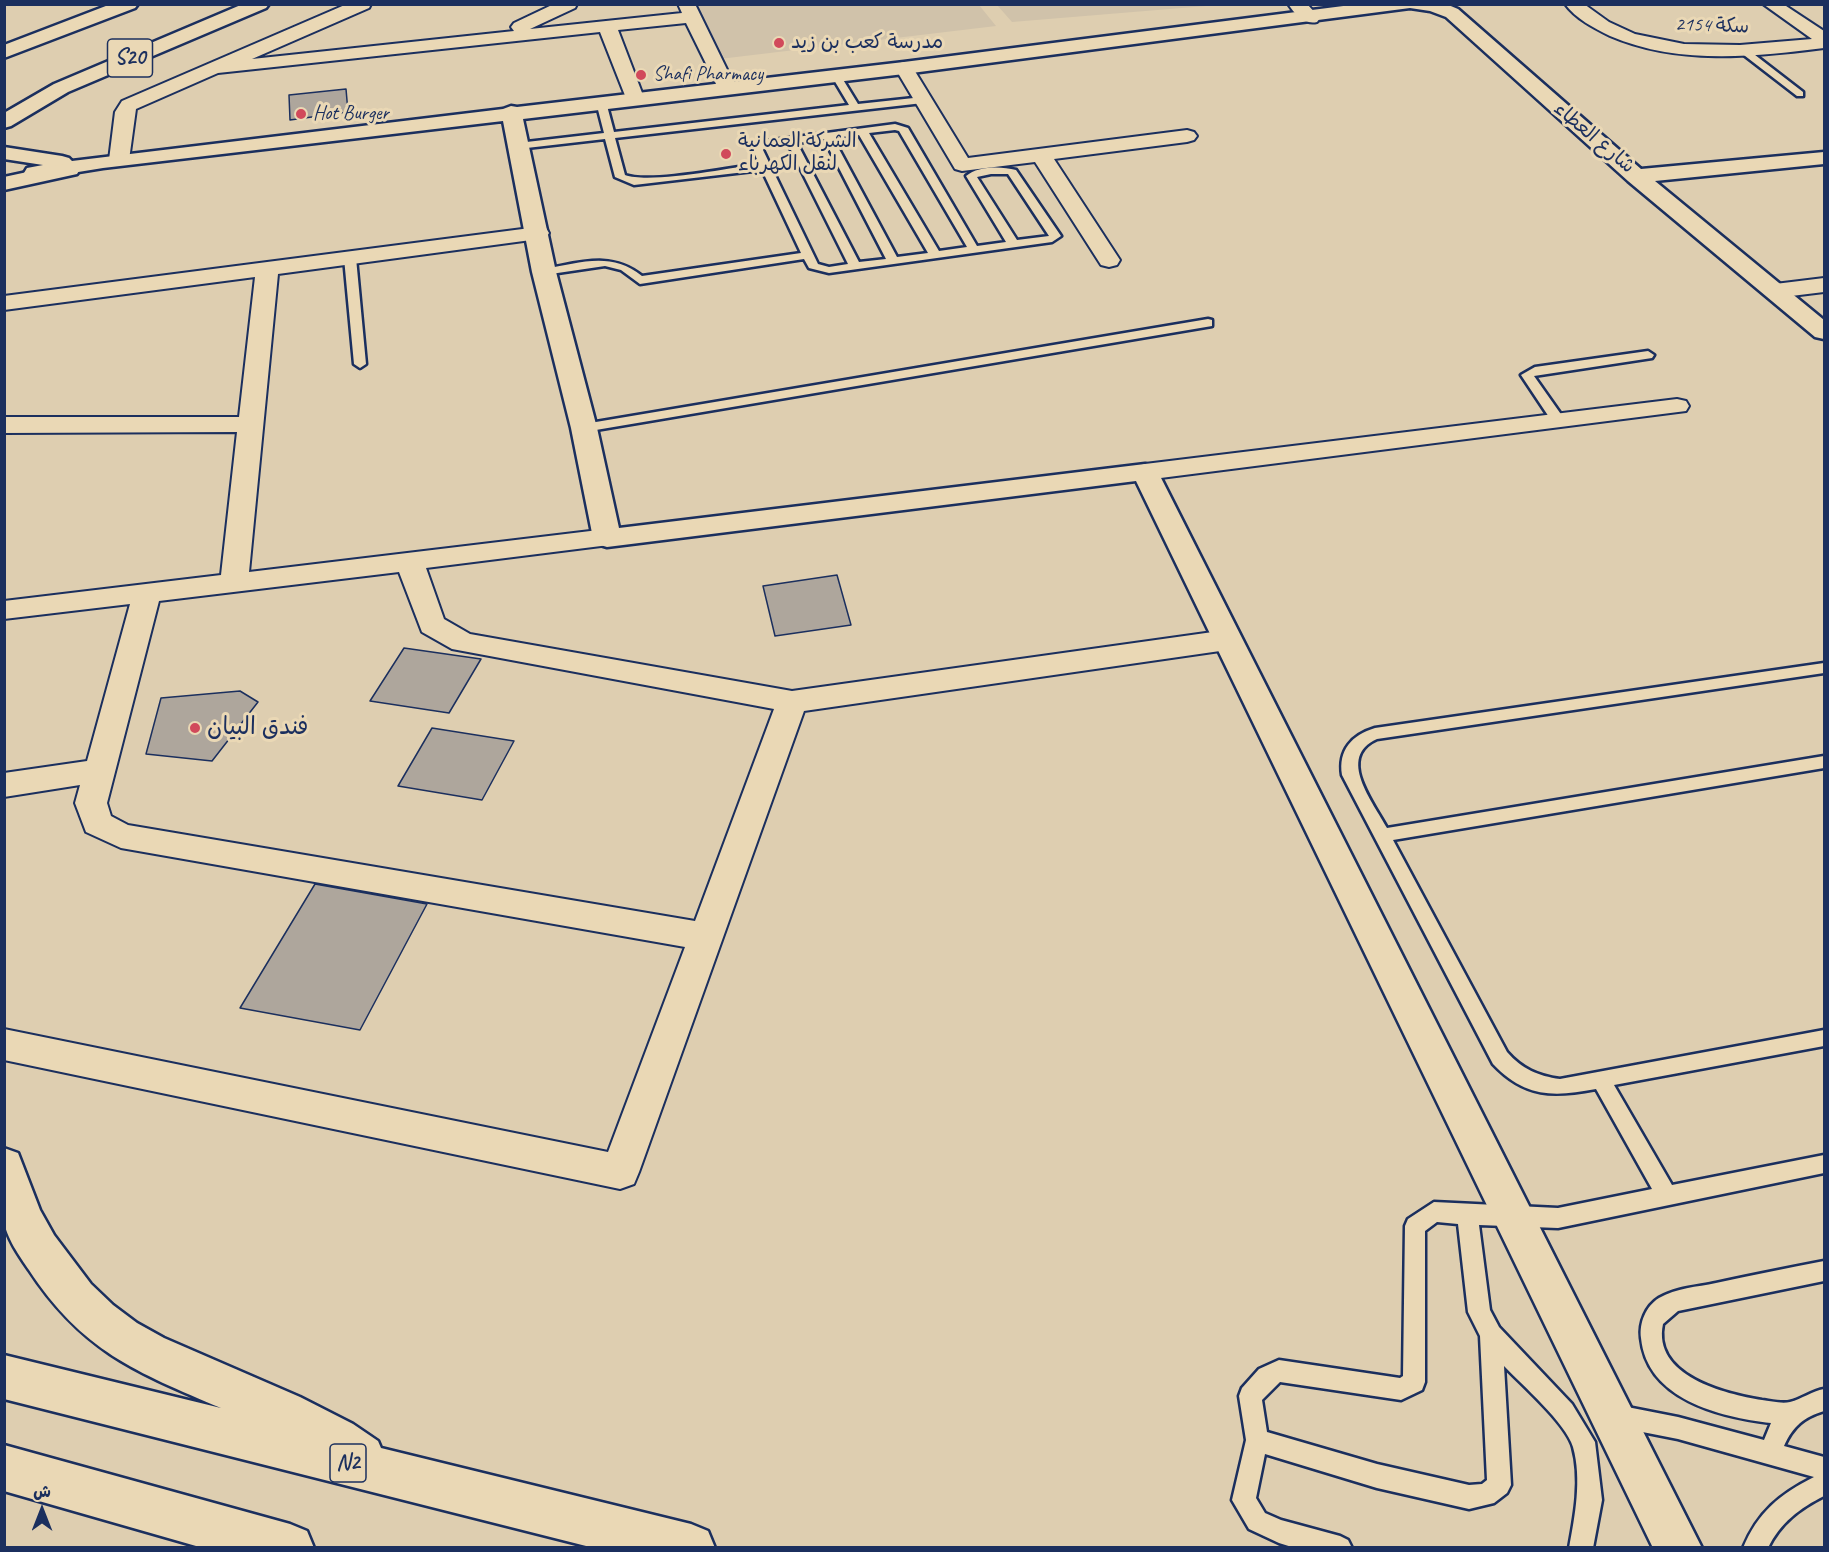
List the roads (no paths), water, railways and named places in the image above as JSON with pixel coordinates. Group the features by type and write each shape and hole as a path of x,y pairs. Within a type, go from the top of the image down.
{"main road":[{"name":"S20","path":"4,101 226,4"},
{"name":"S20","path":"4,122 61,88 260,4"},
{"path":"4,184 111,161 511,112 904,68 1303,11 1406,4"},
{"path":"4,52 123,5"},
{"name":"شارع العطاء","path":"1427,5 1452,13 1636,176 1824,159"},
{"path":"511,112 544,272 584,428 607,538 1145,472 1638,1463 1678,1548"},
{"path":"4,153 58,162 111,161"},
{"path":"4,178 69,169"},
{"path":"1636,176 1824,332"},
{"path":"4,1166 12,1194 24,1221 49,1264 76,1297 108,1327 146,1352 309,1424 345,1445 380,1471"},
{"name":"N2","path":"4,1377 691,1548"},
{"path":"1638,1463 1656,1548"},
{"path":"4,1468 290,1548"}],"street":[{"path":"111,161 127,108 363,4"},
{"path":"498,38 569,4"},
{"name":"سكة 2154","path":"1573,4 1602,25 1631,37 1667,47 1706,51 1824,43"},
{"path":"1771,4 1824,39"},
{"path":"216,68 607,26 689,11 727,88"},
{"path":"607,26 635,98"},
{"path":"904,68 963,165 1187,136"},
{"path":"1041,155 1109,260"},
{"path":"4,303 537,233"},
{"path":"234,584 267,269"},
{"path":"1775,291 1824,285"},
{"path":"1145,472 1677,406"},
{"path":"4,424 250,424"},
{"path":"4,610 607,538"},
{"path":"410,562 432,625 462,642 792,702 1227,640"},
{"path":"147,594 91,804 97,823 122,836 706,937"},
{"path":"4,1044 620,1172 792,702"},
{"path":"4,785 100,770"}],"lane":[{"path":"1743,50 1800,94"},
{"path":"837,75 855,107"},
{"path":"518,146 923,100"},
{"path":"601,102 620,177 634,182 765,166"},
{"path":"974,250 903,128 895,127 762,144 758,150 813,266 830,270 1014,245 1052,239 1055,236 1012,171 996,171 971,176 1014,245"},
{"path":"862,131 935,255"},
{"path":"827,136 892,261"},
{"path":"791,141 855,266"},
{"path":"544,272 605,264 625,268 640,279 808,255"},
{"path":"350,258 360,364"},
{"path":"584,428 1208,323"},
{"path":"1558,420 1527,375 1535,371 1648,355"},
{"path":"1824,668 1367,737 1352,749 1348,766 1350,775 1500,1058 1508,1067 1530,1082 1560,1087 1824,1038"},
{"path":"1382,835 1824,762"},
{"path":"1601,1080 1667,1196"},
{"path":"1340,1548 1279,1531 1257,1521 1244,1500 1257,1440 1250,1396 1267,1377 1279,1371 1401,1389 1414,1382 1415,1226 1434,1212 1467,1216 1514,1215 1558,1218 1824,1164"},
{"path":"1467,1216 1479,1312 1491,1335 1564,1412 1584,1443 1590,1500 1581,1548"},
{"path":"1790,1413 1745,1410 1684,1387 1671,1376 1654,1350 1651,1336 1652,1324 1665,1305 1677,1300 1824,1271"},
{"path":"1257,1440 1377,1476 1469,1497 1486,1495 1498,1485 1491,1335"},
{"path":"1770,1453 1783,1422 1790,1413 1801,1406 1824,1400"},
{"path":"1614,1415 1678,1428 1824,1468"},
{"path":"1755,1548 1764,1527 1779,1509 1824,1484"}],"place":[{"name":"مدرسة كعب بن زيد","path":"779,43"},
{"name":"Shafi Pharmacy","path":"641,75"},
{"name":"Hot Burger","path":"301,114"},
{"name":"الشرکة العمانیة لنقل الکهرباء","path":"726,154"},
{"name":"فندق البيان","path":"195,728"}]}
